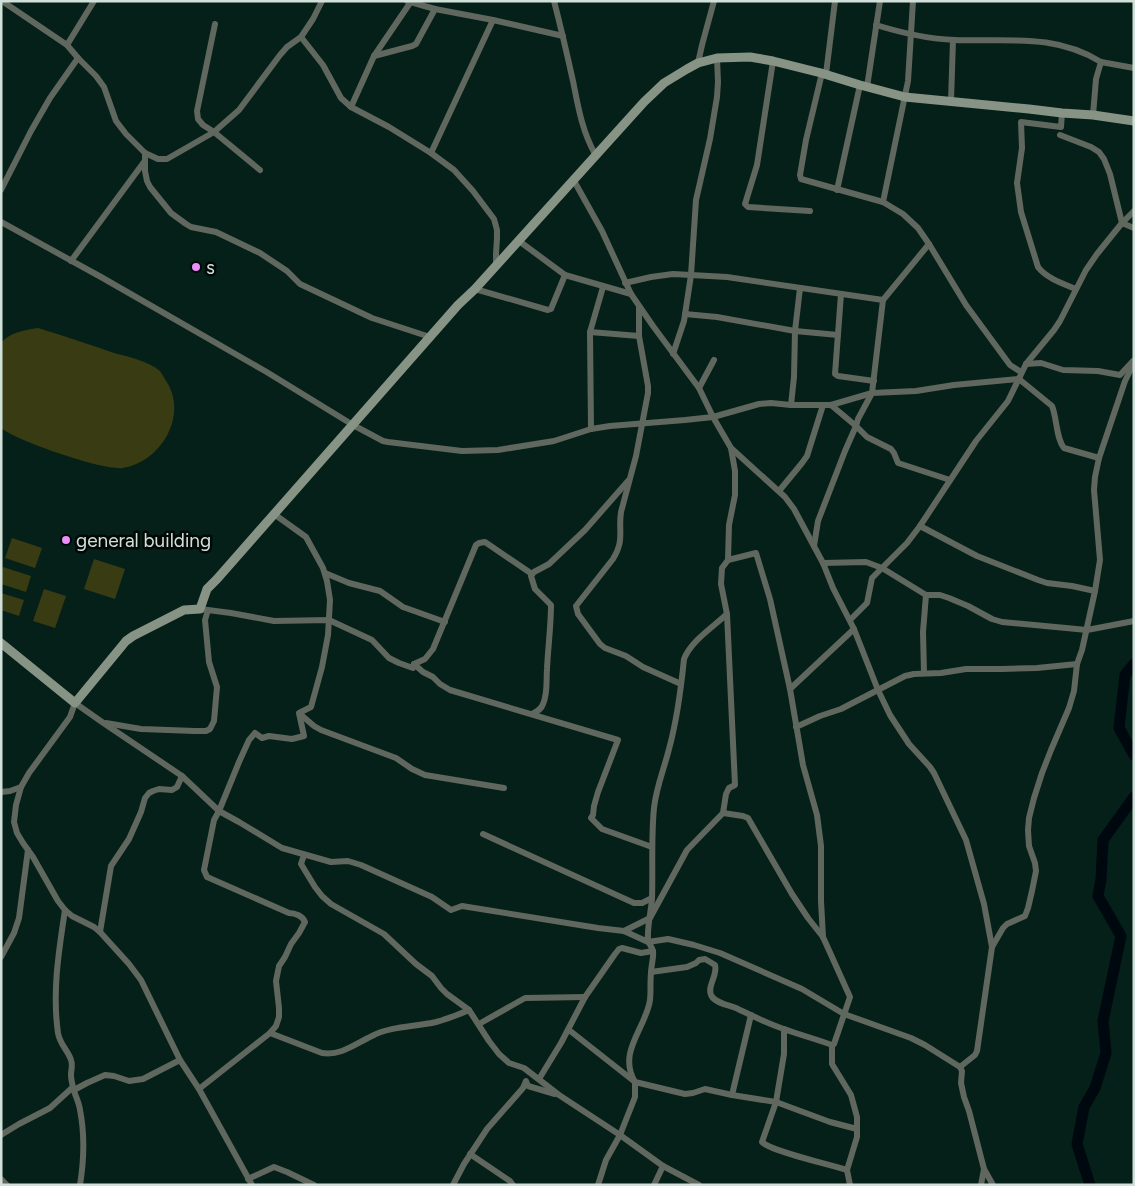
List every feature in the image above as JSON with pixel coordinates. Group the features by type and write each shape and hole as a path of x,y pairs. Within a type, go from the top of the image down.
{"street":[{"path":"2,1 67,45 104,87 116,122 145,153 158,159 167,158 214,132 239,110 280,55 287,47 301,37 322,1"},
{"path":"67,45 94,1"},
{"path":"554,1 582,123 595,154"},
{"path":"698,63 714,1"},
{"path":"835,1 824,74 806,140 800,177 804,180 837,190 883,202 903,214 918,228 966,305 1010,365 1052,406 1060,441 1064,448 1099,458"},
{"path":"837,190 864,86 880,1"},
{"path":"883,202 908,80 913,1"},
{"path":"350,107 374,56 409,2 563,36"},
{"path":"374,56 416,44 435,9"},
{"path":"431,153 493,20"},
{"path":"215,24 198,119 260,170"},
{"path":"876,25 910,35 953,40 1028,40 1052,43 1089,54 1101,62 1134,68"},
{"path":"301,37 323,65 341,98 350,107 389,127 431,153 454,170 473,191 494,219 497,230 496,266"},
{"path":"951,101 953,40"},
{"path":"102,722 141,729 206,731 210,729 214,721 217,687 209,662 204,610 207,589 458,305 496,266 595,154 656,90 673,77 698,63 717,58 750,57 824,74 904,97 1029,108 1093,115 1134,122"},
{"path":"1,190 50,98 78,58"},
{"path":"673,354 685,314 691,275 696,200 710,139 717,97 717,58"},
{"path":"773,61 756,165 745,204 748,207 810,211"},
{"path":"1093,115 1096,79 1101,62"},
{"path":"1062,113 1061,127 1021,122 1022,148 1017,183 1021,212 1038,267 1056,280 1076,289"},
{"path":"1060,135 1091,146 1104,159 1110,174 1122,223"},
{"path":"145,153 144,162 147,181 150,187 171,213 186,224 191,227 216,232 260,253 292,275 298,282 372,318 430,337"},
{"path":"71,261 144,162"},
{"path":"573,179 602,231 631,294 699,388 731,448 779,491 794,509 823,563 833,588 850,620 890,715 909,744 930,766 966,840 984,904 992,947 977,1051 975,1055 960,1067"},
{"path":"850,620 867,603 872,578 907,543 920,526 976,441 1008,401 1026,364 1060,321 1086,270 1122,223 1134,211"},
{"path":"1,222 264,371 353,424 388,442 462,451 498,450 554,441 591,429 610,426 713,417 759,404 831,405 872,393 916,391 1020,375"},
{"path":"1122,223 1134,228"},
{"path":"519,240 565,275 631,294"},
{"path":"814,547 818,521 858,419 872,393 882,300 929,244"},
{"path":"625,283 673,274 727,277 882,300"},
{"path":"475,289 548,310 551,309 565,275"},
{"path":"591,429 590,332 604,287"},
{"path":"791,405 800,288"},
{"path":"842,294 835,374 874,381"},
{"path":"639,306 639,336 648,393 636,456 621,512 621,536 618,550 576,606 578,614 605,648 626,656 643,667 681,684"},
{"path":"685,314 716,317 796,331 838,335"},
{"path":"590,332 639,336"},
{"path":"699,388 714,360"},
{"path":"1026,364 1041,363 1063,370 1098,371 1120,375 1134,361"},
{"path":"992,947 1003,928 1007,924 1025,916 1028,908 1036,871 1029,846 1029,818 1050,750 1069,708 1074,691 1077,664 1087,630 1100,560 1094,490 1095,477 1099,458 1125,381 1134,361"},
{"path":"779,491 807,456 823,405"},
{"path":"831,405 867,437 891,449 898,463 950,480"},
{"path":"624,931 650,918 687,850 723,813 726,794 729,788 735,786 727,614 721,584 722,568 728,560 729,525 735,495 735,471 731,448"},
{"path":"532,574 548,564 585,530 629,480"},
{"path":"274,514 306,537 325,573 330,600 326,648 318,685 310,707 299,713"},
{"path":"920,526 977,556 1038,580 1095,591"},
{"path":"314,1185 274,1167 250,1182 199,1089 180,1060 138,976 100,932 65,910 17,833 14,822 21,787 28,773 70,717 75,703 126,641 184,610 230,613 274,621 329,620 372,640 390,658 412,668 414,664 425,660 431,653 478,543 485,542 532,574"},
{"path":"728,560 756,553 770,599 790,689 803,765 817,815 821,846 823,937"},
{"path":"823,563 866,562 882,568 926,595 940,595 949,598 1002,622 1087,630 1134,621"},
{"path":"325,573 349,583 380,591 403,607 445,622"},
{"path":"532,574 531,579 535,589 551,605 545,699 540,710 532,714"},
{"path":"924,674 923,632 926,595"},
{"path":"598,1185 606,1160 620,1135 635,1096 635,1082 630,1068 630,1051 648,1009 650,998 653,952 648,942 652,898 654,808 677,717 684,660 687,652 693,645 727,614"},
{"path":"790,689 854,629"},
{"path":"1,643 75,703 182,776 219,811 282,848 331,862 348,861 368,867 432,897 451,910 462,906 624,931 648,942 668,939 694,945 720,953 802,990 844,1014 911,1038 925,1045 960,1067 962,1071 961,1083 964,1097 984,1169 993,1185"},
{"path":"414,664 450,690 618,740 598,792 591,818 602,829 652,847"},
{"path":"796,727 841,709 905,676 966,669 1002,670 1077,664"},
{"path":"299,713 321,730 396,758 425,775 504,788"},
{"path":"199,1089 276,1026 279,1018 279,1008 276,981 280,966 291,944 304,926 305,920 293,913 289,913 207,877 204,870 214,820 249,740 255,733 262,738 269,736 292,739 304,736 299,713"},
{"path":"100,932 111,866 129,839 146,798 153,791 159,789 172,790 177,787 182,776"},
{"path":"1,792 21,787"},
{"path":"723,813 748,818 792,894 823,937 850,997 834,1044 832,1044 832,1064 851,1095 857,1117 857,1137 847,1170 850,1185"},
{"path":"484,834 634,903 642,903 652,898"},
{"path":"1,957 19,918 28,850"},
{"path":"304,855 301,864 322,896 331,904 384,934 416,964 432,976 447,994 469,1010 489,1041 509,1063 524,1068 559,1095 663,1166 698,1185"},
{"path":"65,910 56,977 56,1002 59,1039 72,1062 73,1088 80,1108 83,1133 83,1164 80,1185"},
{"path":"539,1079 569,1030 585,997 615,954 620,949 626,948 641,953 653,952"},
{"path":"651,972 687,967 699,960 705,959 715,965 716,969 710,990 715,1000 784,1029 832,1044"},
{"path":"479,1024 525,998 585,997"},
{"path":"270,1032 328,1054 348,1049 384,1031 435,1022 469,1010"},
{"path":"732,1095 751,1016"},
{"path":"784,1029 784,1054 776,1102 762,1140 763,1144 847,1170"},
{"path":"569,1030 635,1082 685,1094 705,1089 776,1102 830,1122 856,1129"},
{"path":"1,1135 50,1108 73,1088 105,1075 114,1076 128,1082 143,1079 180,1060"},
{"path":"453,1185 470,1154 491,1124 523,1088 526,1081 528,1086 559,1095"},
{"path":"470,1154 513,1185"},
{"path":"654,1185 663,1166"},
{"path":"981,1185 984,1169"},
{"path":"1,1179 7,1185"}],"green space":[{"path":"38,328 138,360 160,371 173,397 174,411 172,424 159,448 136,464 123,468 113,468 61,454 10,434 1,428 1,343 13,334"},
{"path":"12,538 42,548 35,568 5,558"},
{"path":"94,559 125,569 115,599 84,589"},
{"path":"3,567 31,576 26,592 1,584"},
{"path":"44,589 66,596 55,628 33,621"},
{"path":"1,593 24,600 19,616 1,610"}],"waterway":[{"path":"1134,664 1125,675 1119,728 1134,755"},
{"path":"1090,1185 1077,1144 1084,1107 1095,1088 1106,1053 1103,1021 1121,936 1098,896 1103,840 1134,797"}],"place":[{"name":"s","path":"196,267"},
{"name":"general building","path":"66,540"}]}
